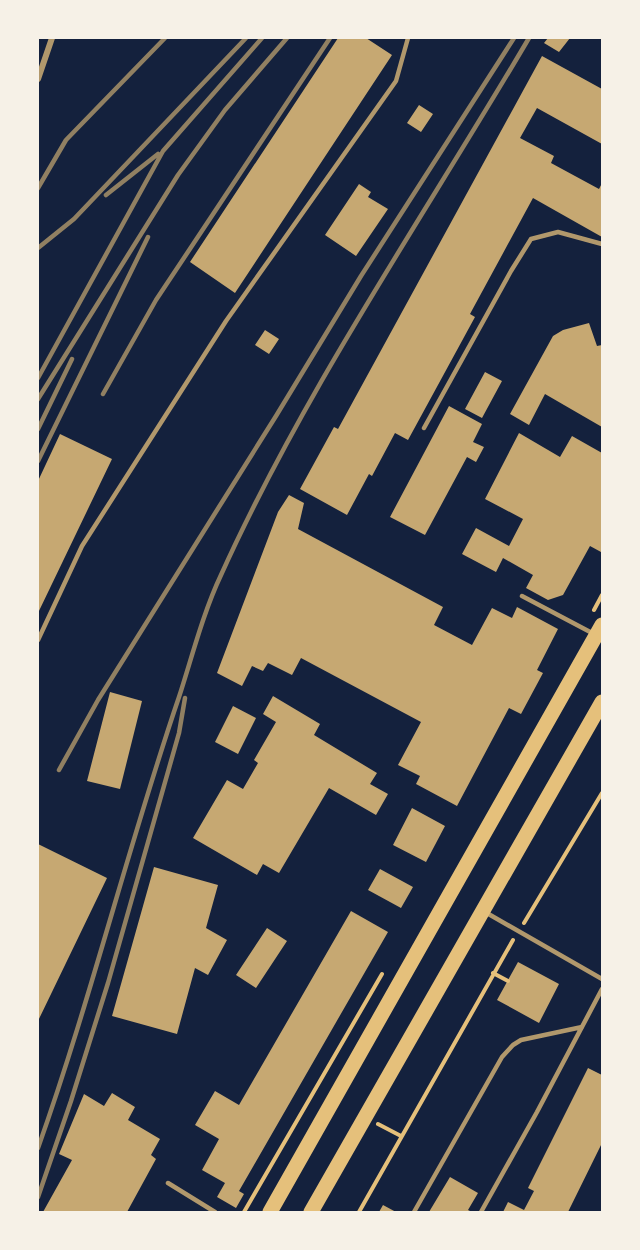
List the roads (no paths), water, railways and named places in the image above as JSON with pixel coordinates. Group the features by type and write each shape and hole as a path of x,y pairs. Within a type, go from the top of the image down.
{"main road":[{"path":"270,1212 600,630"},
{"path":"312,1212 603,702"}],"street":[{"path":"38,79 52,38"}],"lane":[{"path":"38,640 82,546 201,360 226,321 396,81 408,38"},
{"path":"424,428 531,239 558,232 603,244"},
{"path":"522,596 600,630"},
{"path":"483,911 603,979"},
{"path":"481,1212 603,989"},
{"path":"414,1212 502,1057 513,1045 531,1037 582,1027"},
{"path":"168,1183 215,1212"}],"railway":[{"path":"38,188 66,140 165,38"},
{"path":"38,248 74,219 246,38"},
{"path":"38,378 163,151 262,38"},
{"path":"38,399 178,175 225,110 287,38"},
{"path":"103,394 156,300 330,38"},
{"path":"59,770 98,700 361,276 514,38"},
{"path":"38,1148 75,1036 160,753 215,590 254,505 328,369 529,38"},
{"path":"106,195 158,154"},
{"path":"38,461 148,237"},
{"path":"38,429 72,359"},
{"path":"38,1197 108,983 179,733 185,698"}]}
